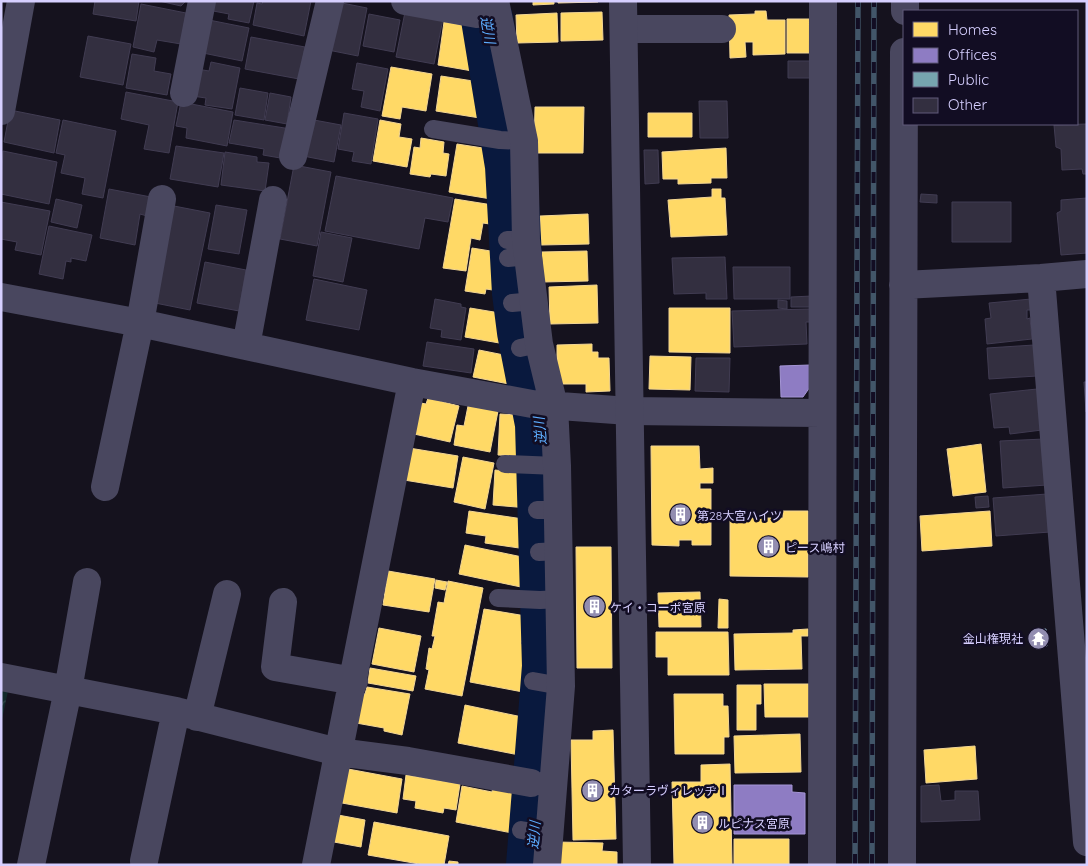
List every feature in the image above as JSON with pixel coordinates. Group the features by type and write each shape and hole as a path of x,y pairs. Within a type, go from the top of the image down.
{"street":[{"path":"1,111 21,1"},
{"path":"184,93 202,1"},
{"path":"293,156 330,1"},
{"path":"405,1 486,8 512,140 524,302 530,346 543,406 547,466 551,600 547,684 535,833 547,865"},
{"path":"623,1 637,865"},
{"path":"822,865 821,413 823,1"},
{"path":"624,29 722,29"},
{"path":"902,865 904,125"},
{"path":"105,487 140,323 162,199"},
{"path":"246,346 273,200"},
{"path":"903,285 1087,274"},
{"path":"1041,278 1087,842"},
{"path":"1,297 140,323 412,382 543,406 630,411 821,413"},
{"path":"316,865 412,382"},
{"path":"31,865 68,690 87,582"},
{"path":"144,861 187,714 227,594"},
{"path":"283,602 275,667 354,681"},
{"path":"1,677 187,714 338,752 408,761 531,783"}],"lane":[{"path":"434,129 512,140"},
{"path":"505,464 547,466"},
{"path":"498,598 551,600"}],"green space":[{"path":"1,689 8,691 1,724"}],"building: Homes":[{"path":"533,1 554,1 554,4 533,5"},
{"path":"558,1 598,1 598,2 558,3"},
{"path":"755,11 766,11 767,20 785,20 785,54 753,55 753,42 745,42 746,57 730,58 729,15 755,14"},
{"path":"602,12 603,40 561,41 561,13"},
{"path":"557,13 558,42 517,43 516,15"},
{"path":"787,19 814,19 813,53 787,53"},
{"path":"444,22 464,25 464,30 472,31 470,41 483,43 478,72 438,65"},
{"path":"391,67 432,74 426,111 402,107 400,119 382,116"},
{"path":"441,76 486,83 480,118 436,111"},
{"path":"535,107 584,107 583,153 534,153"},
{"path":"648,113 692,113 692,137 648,137"},
{"path":"380,120 401,124 399,137 412,139 407,167 373,161"},
{"path":"421,138 444,142 443,153 449,154 446,176 431,174 430,177 410,174 414,147 420,148"},
{"path":"457,144 496,150 494,158 498,158 491,199 449,192"},
{"path":"726,148 727,178 711,178 711,183 678,184 678,179 663,179 662,152"},
{"path":"712,189 721,189 721,198 725,198 727,235 671,237 668,200 712,197"},
{"path":"455,199 499,206 496,225 483,223 480,240 471,238 466,271 443,268"},
{"path":"588,214 589,244 541,245 540,216"},
{"path":"472,248 503,253 499,291 486,289 485,294 465,291"},
{"path":"587,251 588,281 543,282 541,252"},
{"path":"597,285 598,323 550,324 549,287"},
{"path":"470,308 500,313 499,318 509,319 505,344 465,337"},
{"path":"669,308 730,308 730,353 669,352"},
{"path":"592,344 592,352 598,352 598,358 609,358 610,391 586,392 586,384 557,384 557,345"},
{"path":"479,350 514,357 509,384 473,377"},
{"path":"650,356 691,357 690,390 649,389"},
{"path":"428,398 459,406 450,442 414,434 421,403 426,404"},
{"path":"468,406 498,411 490,452 454,445 457,425 464,426"},
{"path":"500,414 519,415 519,418 526,419 525,456 498,455"},
{"path":"981,444 986,492 953,496 947,449"},
{"name":"第28大宮ハイツ","path":"651,446 699,446 700,469 713,468 713,483 700,483 700,489 711,489 711,545 692,545 692,540 679,540 679,546 652,545"},
{"path":"409,448 458,456 453,488 404,480"},
{"path":"463,457 494,463 485,509 454,502"},
{"path":"495,470 526,473 524,497 529,497 528,508 493,505"},
{"path":"469,511 530,520 526,549 485,543 486,536 466,533"},
{"name":"ピース嶋村","path":"783,511 808,511 808,577 730,576 730,518 783,518"},
{"path":"990,511 992,546 922,551 920,516"},
{"path":"465,545 527,558 521,587 459,574"},
{"name":"ケイ・コーポ宮原","path":"576,547 611,547 612,668 577,668"},
{"path":"388,571 435,579 429,612 383,605"},
{"path":"436,580 447,582 445,590 435,588"},
{"path":"448,581 483,588 462,696 425,689 429,670 426,669 429,648 432,649 435,636 432,636 438,602 444,603"},
{"path":"700,592 701,627 659,627 658,593"},
{"path":"719,599 728,600 728,628 718,628"},
{"path":"484,609 526,616 521,644 528,645 526,655 530,656 523,692 470,682"},
{"path":"379,628 421,636 414,672 372,664"},
{"path":"808,629 808,636 801,636 802,669 735,670 734,634 793,633 793,630"},
{"path":"656,632 728,632 729,675 668,675 668,657 656,657"},
{"path":"370,668 416,676 413,691 368,683"},
{"path":"764,684 809,684 809,717 765,717"},
{"path":"737,685 761,685 761,704 756,704 756,730 737,730"},
{"path":"367,687 410,694 402,735 384,731 384,728 356,723 361,693 365,694"},
{"path":"674,694 723,694 723,706 728,706 729,737 724,737 724,754 675,754"},
{"path":"465,705 527,718 519,755 458,743"},
{"name":"カターラヴィレッヂⅠ","path":"613,730 616,839 573,840 571,740 593,740 593,731"},
{"path":"800,734 801,772 735,773 734,736"},
{"path":"975,746 977,779 926,783 924,750"},
{"name":"ルピナス宮原","path":"730,764 732,865 674,865 672,782 701,782 701,765"},
{"path":"348,769 402,779 397,813 342,803"},
{"path":"406,775 460,784 456,810 444,808 443,813 415,808 416,801 403,799"},
{"path":"462,786 492,792 493,786 520,791 512,833 456,822"},
{"path":"338,815 365,820 361,847 334,842"},
{"path":"374,822 449,836 444,865 425,865 368,855"},
{"path":"734,839 789,839 789,865 734,865"},
{"path":"557,842 603,843 602,851 617,852 617,865 557,865"},
{"path":"449,861 458,862 458,865 448,865"}],"building: Offices":[{"path":"810,365 810,387 803,397 781,397 780,366"},
{"path":"734,785 792,785 792,792 805,793 805,834 734,834"}],"building: Public":[{"name":"金山権現社","path":"1046,629 1047,646 1033,647 1031,631"}],"building: Other":[{"path":"95,1 139,1 136,21 93,14"},
{"path":"159,1 186,1 181,6"},
{"path":"210,1 254,1 249,23 228,19 229,14 208,10"},
{"path":"263,1 311,1 304,36 253,25 257,3 262,4"},
{"path":"337,2 367,8 358,56 328,50"},
{"path":"141,4 186,13 181,44 157,40 154,52 133,47"},
{"path":"405,12 443,19 434,64 396,57"},
{"path":"369,14 400,20 394,52 363,46"},
{"path":"204,19 249,28 242,61 203,53"},
{"path":"88,36 131,44 123,85 80,77"},
{"path":"251,37 305,47 299,79 245,69"},
{"path":"132,54 156,58 154,71 171,74 167,95 126,88"},
{"path":"788,61 810,61 810,78 788,78"},
{"path":"211,62 240,68 232,109 205,105 206,98 192,96 197,69 209,71"},
{"path":"357,63 388,69 380,111 361,107 364,91 352,89"},
{"path":"240,88 268,93 264,120 235,115"},
{"path":"126,92 178,102 169,153 144,149 149,125 121,119"},
{"path":"270,93 291,97 287,124 265,120"},
{"path":"699,101 727,101 728,138 700,138"},
{"path":"181,102 233,112 227,146 186,138 187,128 176,126"},
{"path":"10,110 60,120 54,153 4,142"},
{"path":"344,113 378,119 371,164 352,161 354,152 338,149"},
{"path":"63,120 116,131 103,198 82,194 85,178 61,173 65,155 56,153"},
{"path":"234,120 291,129 286,159 263,155 264,149 229,143"},
{"path":"314,120 341,125 334,162 303,156"},
{"path":"1087,124 1087,174 1083,174 1082,169 1062,170 1061,149 1056,147 1054,125"},
{"path":"176,146 224,153 218,187 170,179"},
{"path":"644,150 658,150 659,183 645,184"},
{"path":"3,151 57,162 49,204 1,194"},
{"path":"225,152 257,157 257,162 269,163 265,191 221,185"},
{"path":"294,165 331,172 317,246 280,239"},
{"path":"336,176 453,198 448,222 425,218 419,249 325,231"},
{"path":"109,189 151,197 147,216 140,214 135,245 100,238"},
{"path":"921,194 937,195 937,203 920,202"},
{"path":"1087,198 1087,253 1061,255 1057,213 1061,211 1061,200"},
{"path":"56,199 82,205 77,228 51,222"},
{"path":"1,202 50,211 41,255 15,250 17,242 1,239"},
{"path":"952,202 1011,202 1011,242 952,242"},
{"path":"216,205 247,210 239,254 208,249"},
{"path":"174,206 210,213 190,310 155,303"},
{"path":"49,226 92,235 86,261 71,258 71,262 66,261 63,279 39,274"},
{"path":"321,232 352,238 343,282 313,276"},
{"path":"725,257 727,299 706,299 706,293 674,294 672,258"},
{"path":"205,262 246,270 239,311 197,303"},
{"path":"733,267 790,267 790,299 734,299"},
{"path":"314,279 367,290 359,330 306,320"},
{"path":"812,296 812,307 791,307 791,297"},
{"path":"435,299 461,304 461,307 466,308 461,340 441,337 442,330 430,328"},
{"path":"1031,299 1032,310 1027,310 1027,319 1030,318 1032,339 987,344 985,319 991,318 989,303"},
{"path":"778,300 787,301 787,309 778,308"},
{"path":"810,309 811,322 806,322 807,344 734,347 732,311"},
{"path":"427,342 474,349 471,373 423,366"},
{"path":"1034,345 1037,376 989,379 987,348"},
{"path":"696,358 730,358 729,392 695,391"},
{"path":"1084,382 1087,382 1086,412"},
{"path":"1037,389 1042,430 1010,434 1009,427 994,428 990,394"},
{"path":"1044,439 1047,485 1003,488 1000,441"},
{"path":"1047,494 1050,532 996,536 993,498"},
{"path":"988,496 989,507 976,508 975,497"},
{"path":"939,785 941,801 955,800 955,791 978,791 980,820 921,822 921,786"}],"waterway":[{"name":"逆川","path":"487,19 511,166 518,293 523,332 541,424 548,666 532,865"}],"railway":[{"path":"855,865 858,1"},
{"path":"872,865 874,1"}],"place":[{"name":"第28大宮ハイツ","path":"681,515"},
{"name":"ピース嶋村","path":"769,547"},
{"name":"ケイ・コーポ宮原","path":"594,607"},
{"name":"金山権現社","path":"1039,638"},
{"name":"カターラヴィレッヂⅠ","path":"593,790"},
{"name":"ルピナス宮原","path":"702,823"}]}
